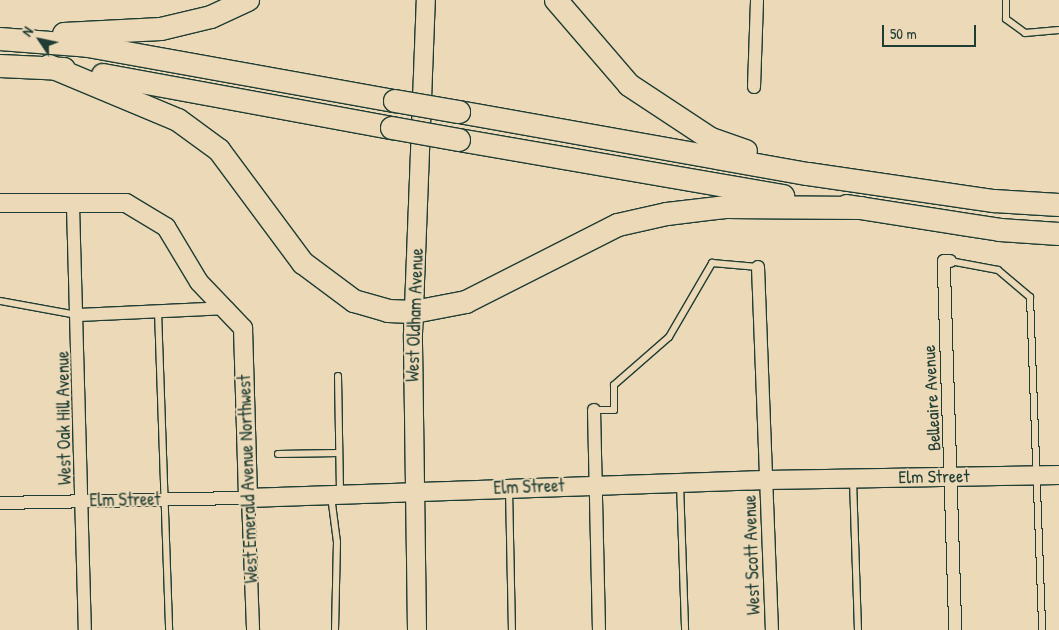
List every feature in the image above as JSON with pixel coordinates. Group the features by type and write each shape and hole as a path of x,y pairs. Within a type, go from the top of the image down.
{"highway":[{"path":"7,39 161,29 212,17 248,0"},
{"path":"556,0 629,85 665,112 711,139 808,174"},
{"path":"7,39 88,46 808,174 994,201 1059,205"},
{"path":"0,66 49,66 458,140 861,208 1055,235"},
{"path":"49,66 178,120 219,150 303,263 329,286 354,301 414,312 466,302 618,225 726,207 861,208"}],"street":[{"name":"West Oldham Avenue","path":"417,630 412,491 414,312 426,0"},
{"path":"754,88 757,0"},
{"path":"0,203 73,206 126,203 166,227 199,282 228,308"},
{"name":"West Oak Hill Avenue","path":"73,206 79,315 85,630"},
{"name":"Belleaire Avenue","path":"950,261 944,261 944,271 953,477 955,630"},
{"name":"West Scott Avenue","path":"758,267 772,630"},
{"path":"79,315 228,308"},
{"name":"West Emerald Avenue Northwest","path":"228,308 244,328 253,630"},
{"path":"594,410 599,630"},
{"name":"Elm Street","path":"0,503 248,498 680,482 1059,475"}],"lane":[{"path":"1006,0 1006,19 1025,33 1059,30"},
{"path":"950,261 998,270 1030,296 1039,475 1042,630"},
{"path":"594,410 614,410 614,385 669,337 712,263 758,267"},
{"path":"0,301 79,315"},
{"path":"158,311 166,499 169,630"},
{"path":"334,630 337,542 335,494 339,453 338,376"},
{"path":"278,454 339,453"},
{"path":"853,478 858,630"},
{"path":"680,482 685,630"},
{"path":"509,488 512,630"}]}
